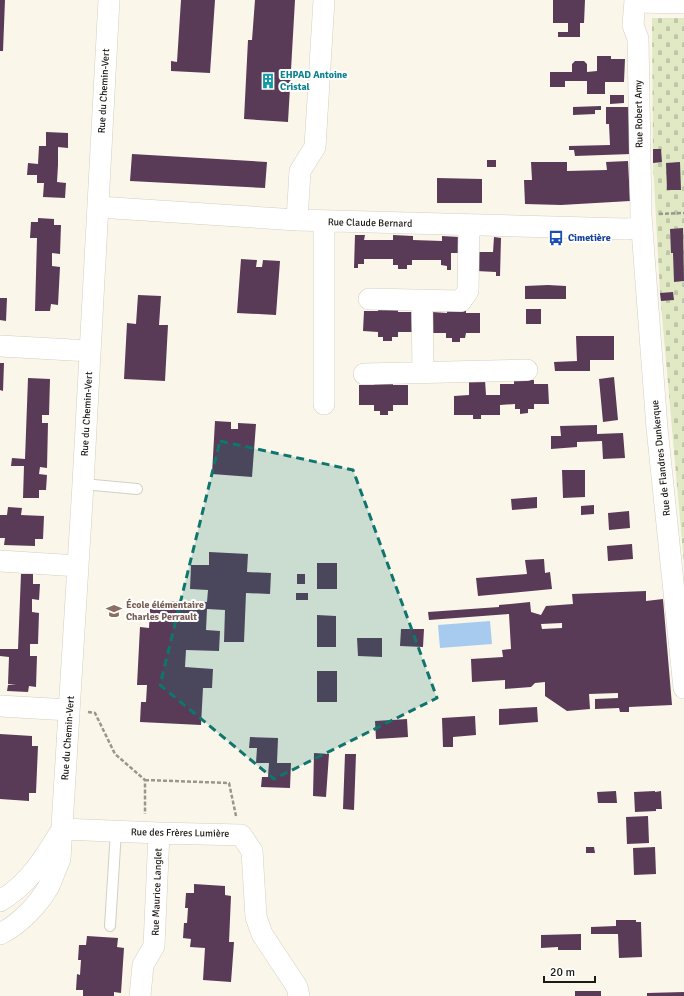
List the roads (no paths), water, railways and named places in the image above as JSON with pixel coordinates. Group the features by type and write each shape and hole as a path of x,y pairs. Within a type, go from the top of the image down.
{"street":[{"name":"Rue du Chemin-Vert","path":"0,934 11,928 31,910 49,886 60,859 83,484 109,0"},
{"path":"297,220 300,171 315,147 324,0"},
{"path":"635,1 684,3"},
{"name":"Rue Robert Amy","path":"635,1 633,25 638,39 641,222"},
{"name":"Rue Claude Bernard","path":"98,207 324,221 625,229 641,222"},
{"path":"324,221 324,404"},
{"name":"Rue de Flandres Dunkerque","path":"641,222 657,428 684,688"},
{"path":"369,298 461,300 468,291 469,225"},
{"path":"422,300 423,372"},
{"path":"0,346 90,351"},
{"path":"364,374 527,370"},
{"path":"0,561 78,566"},
{"path":"0,706 69,710"},
{"name":"Rue du Chemin-Vert","path":"0,901 26,881 44,858 62,829"},
{"name":"Rue des Frères Lumière","path":"62,829 241,835 252,851 256,917 258,923 262,934 297,987 299,996"},
{"name":"Rue Maurice Langlet","path":"140,996 143,965 154,946 152,833"}],"lane":[{"path":"83,484 137,489"},
{"path":"110,926 116,831"}],"water":[{"path":"490,621 492,644 440,648 438,625"}],"place":[{"name":"EHPAD Antoine Cristal","path":"268,81"},
{"name":"Cimetière","path":"556,238"},
{"name":"École élémentaire Charles Perrault","path":"114,611"}]}
